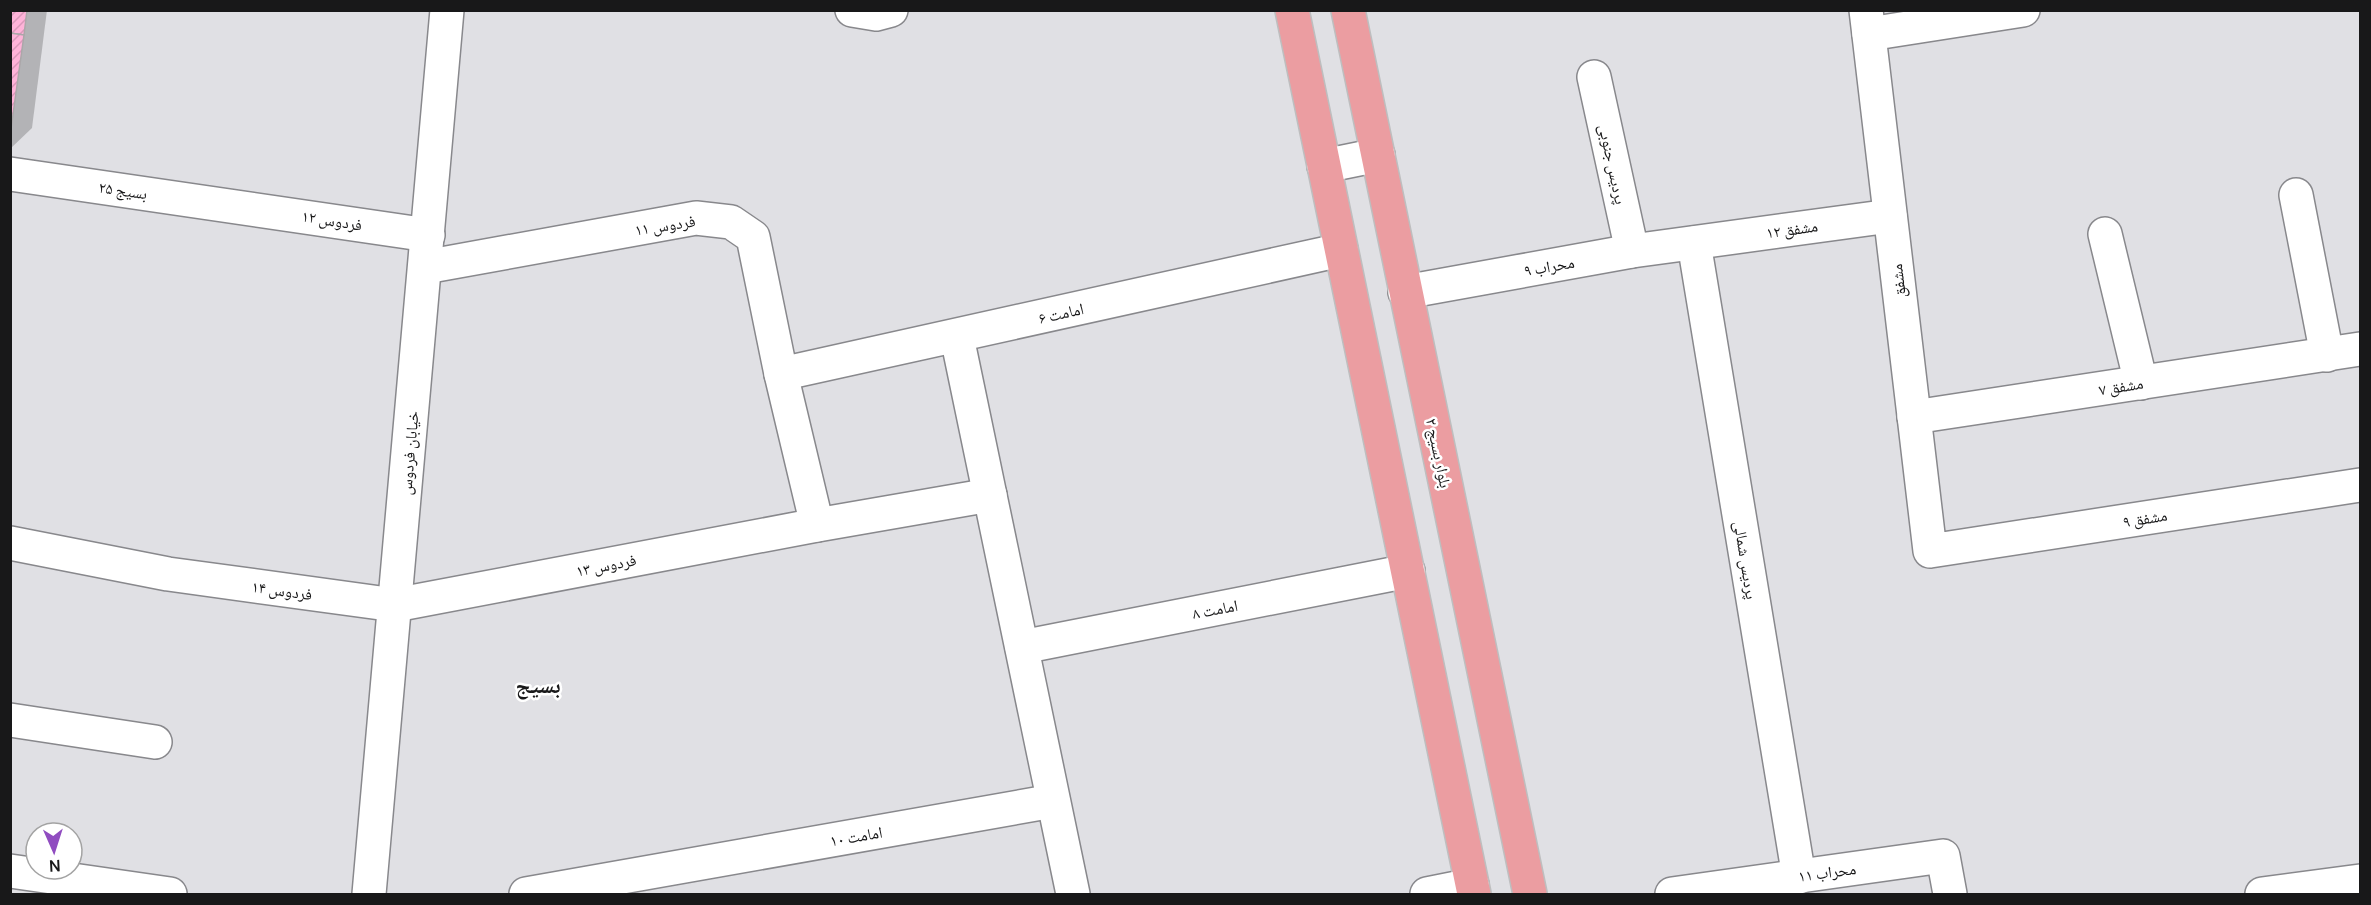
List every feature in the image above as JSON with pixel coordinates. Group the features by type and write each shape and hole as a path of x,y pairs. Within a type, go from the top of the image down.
{"main road":[{"path":"1292,10 1473,890"},
{"name":"بلوار بسیج ۲","path":"1348,10 1530,894"}],"street":[{"name":"خیابان فردوس","path":"369,894 447,10"},
{"path":"1868,22 2023,10"},
{"name":"مشفق","path":"1868,22 1930,551"},
{"name":"پردیس جنوبی","path":"1594,77 1632,251"},
{"path":"1324,166 1378,155"},
{"name":"۲۵ بسیج","path":"10,174 235,205"},
{"path":"2296,195 2327,355"},
{"name":"فردوس ۱۲","path":"235,205 428,235"},
{"name":"مشفق ۱۲","path":"1694,243 1890,216"},
{"name":"فردوس ۱۱","path":"425,267 696,218 731,222 753,237 781,374 817,525"},
{"path":"2105,234 2141,383"},
{"name":"محراب ۹","path":"1405,292 1632,251 1694,243"},
{"name":"پردیس شمالی","path":"1694,243 1799,877"},
{"name":"امامت ۶","path":"781,374 957,337 1341,250"},
{"path":"957,337 1072,894"},
{"name":"مشفق ۷","path":"1914,417 2361,350"},
{"name":"مشفق ۹","path":"1930,551 2361,485"},
{"path":"817,525 990,495"},
{"name":"فردوس ۱۳","path":"395,605 817,525"},
{"name":"فردوس ۱۴","path":"10,543 168,574 395,605"},
{"name":"امامت ۸","path":"1022,647 1408,571"},
{"path":"10,720 155,742"},
{"name":"امامت ۱۰","path":"525,894 1053,801"},
{"name":"محراب ۱۱","path":"1672,894 1943,856 1950,894"},
{"path":"10,871 170,894"},
{"path":"2262,894 2361,880"},
{"path":"1427,894 1473,890"}],"building":[{"path":"10,10 27,10 24,35 10,33"},
{"path":"10,33 24,35 10,136"}],"district":[{"name":"بسیج","path":"538,685"}]}
